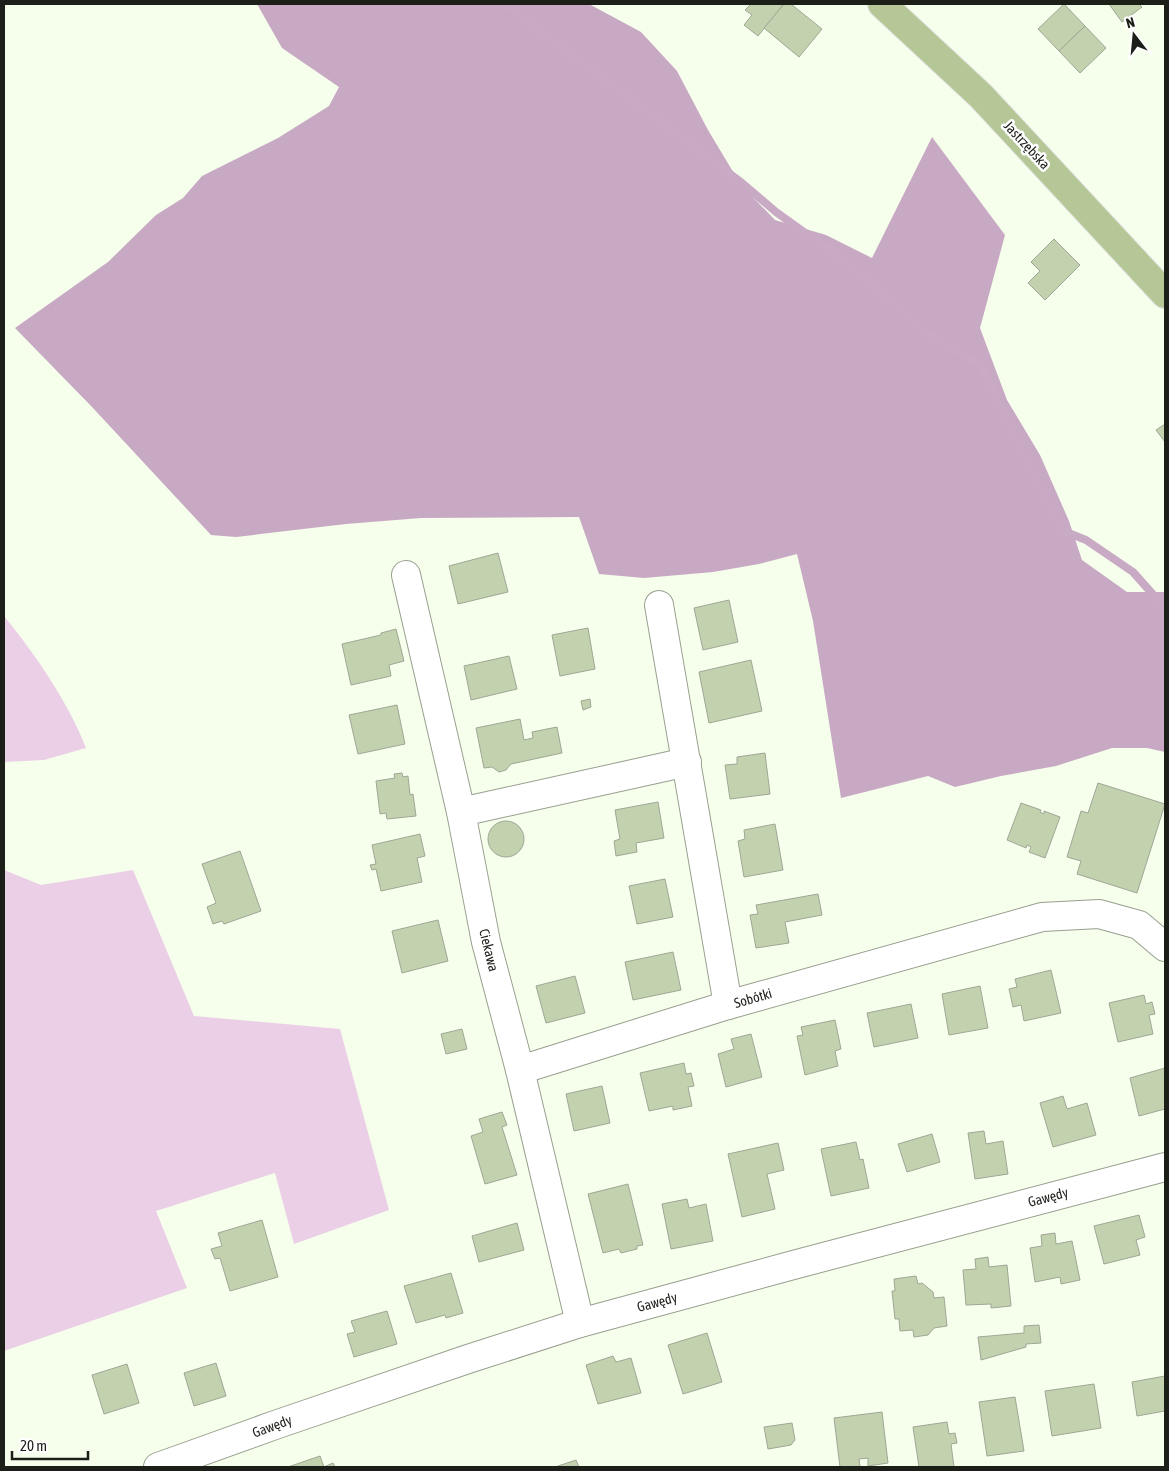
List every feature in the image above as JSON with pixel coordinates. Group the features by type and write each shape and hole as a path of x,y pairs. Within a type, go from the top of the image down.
{"main road":[{"name":"Jastrzębska","path":"882,4 981,96 1165,294"}],"street":[{"name":"Ciekawa","path":"406,576 461,812 486,942 520,1070 580,1323"},
{"name":"Sobótki","path":"659,605 728,1006 1042,917 1099,914 1138,925 1165,946"},
{"path":"461,812 687,762"},
{"path":"520,1070 728,1006"},
{"name":"Gawędy","path":"158,1467 275,1424 580,1323 1165,1168"}],"shaded area":[{"path":"257,4 589,4 641,32 677,71 708,130 741,185 775,220 826,235 872,258 932,137 1005,235 980,328 1007,400 1040,455 1069,521 1082,560 1127,592 1165,592 1165,752 1147,748 1112,748 1056,766 955,787 928,776 841,798 813,621 797,554 759,564 713,572 644,578 599,574 579,517 421,518 346,524 236,537 211,535 92,407 15,328 108,262 156,215 183,198 202,176 278,138 329,106 339,87 282,48"},
{"path":"4,616 50,679 70,713 86,748 44,760 4,762"},
{"path":"4,870 41,885 133,870 194,1016 340,1029 389,1210 294,1244 275,1173 156,1211 187,1288 4,1351"}],"building":[{"path":"751,4 784,4 758,36 744,25 752,15 745,10"},
{"path":"784,4 791,4 822,29 799,57 764,28"},
{"path":"1064,4 1085,26 1059,51 1038,29"},
{"path":"1109,4 1139,4 1142,7 1122,22"},
{"path":"1085,26 1106,48 1080,73 1059,51"},
{"path":"1054,239 1080,265 1045,300 1028,283 1040,271 1031,262"},
{"path":"1165,424 1165,442 1156,430"},
{"path":"498,553 508,592 458,604 449,566"},
{"path":"729,600 738,642 703,650 694,608"},
{"path":"588,628 595,669 560,676 552,635"},
{"path":"396,629 404,661 389,665 391,676 351,685 342,644 381,635 381,633"},
{"path":"509,656 517,689 471,700 464,666"},
{"path":"751,660 762,711 709,723 699,672"},
{"path":"590,699 591,707 583,710 581,701"},
{"path":"397,705 405,744 358,754 349,715"},
{"path":"520,719 524,740 533,738 532,732 557,727 562,753 511,764 506,770 499,772 492,767 484,768 476,728"},
{"path":"765,753 770,794 730,799 725,765 737,764 737,757"},
{"path":"402,773 403,777 408,776 410,795 413,794 416,816 387,819 386,813 380,814 376,781 395,778 394,774"},
{"path":"1098,783 1165,804 1137,893 1077,874 1081,861 1067,857 1081,811 1088,813"},
{"path":"658,802 664,838 636,843 637,852 616,856 614,841 620,839 615,810"},
{"path":"1021,803 1041,810 1040,812 1044,814 1044,811 1060,817 1045,858 1029,852 1031,847 1027,845 1026,848 1007,840"},
{"path":"506,821 513,822 519,826 523,832 523,846 519,852 513,856 506,857 499,856 493,852 489,846 488,839 489,832 493,826 499,822"},
{"path":"775,824 783,870 744,877 738,841 745,839 744,830"},
{"path":"420,834 425,856 417,858 422,882 381,891 376,869 372,870 370,865 376,864 372,845"},
{"path":"240,851 261,911 224,924 222,921 213,924 207,907 216,903 202,864"},
{"path":"665,879 673,917 637,924 629,886"},
{"path":"818,894 822,915 785,922 789,943 756,948 750,915 758,914 756,905"},
{"path":"438,920 448,961 402,973 392,931"},
{"path":"673,952 681,990 633,1000 625,962"},
{"path":"1051,970 1061,1013 1024,1021 1021,1005 1013,1007 1009,989 1017,987 1015,979"},
{"path":"575,976 585,1013 546,1023 536,986"},
{"path":"980,986 988,1028 949,1035 942,994"},
{"path":"1144,995 1146,1004 1152,1002 1155,1014 1149,1015 1153,1034 1118,1042 1109,1003"},
{"path":"911,1004 918,1038 874,1047 867,1013"},
{"path":"835,1020 841,1049 835,1051 838,1066 805,1075 797,1036 803,1035 801,1027"},
{"path":"462,1029 467,1049 446,1054 441,1034"},
{"path":"751,1034 762,1077 726,1087 718,1054 734,1049 731,1039"},
{"path":"684,1063 686,1074 691,1073 694,1086 688,1087 692,1106 673,1110 673,1106 649,1111 640,1073"},
{"path":"1165,1068 1165,1109 1139,1116 1130,1078"},
{"path":"602,1086 610,1123 574,1131 566,1094"},
{"path":"1063,1096 1067,1109 1087,1103 1096,1135 1053,1147 1040,1103"},
{"path":"502,1112 507,1125 502,1127 517,1175 485,1184 471,1136 483,1132 479,1119"},
{"path":"984,1131 986,1144 1003,1141 1008,1174 975,1179 968,1133"},
{"path":"932,1134 940,1162 907,1172 898,1144"},
{"path":"856,1142 860,1160 863,1159 869,1188 831,1196 821,1149"},
{"path":"778,1143 784,1170 767,1174 775,1209 742,1217 728,1154"},
{"path":"628,1184 643,1245 637,1246 637,1249 621,1253 619,1249 603,1253 588,1194"},
{"path":"687,1199 689,1208 706,1204 713,1241 671,1249 662,1204"},
{"path":"1139,1215 1145,1237 1136,1240 1140,1255 1104,1264 1094,1226"},
{"path":"262,1220 278,1277 230,1291 220,1258 215,1259 211,1249 222,1246 218,1233"},
{"path":"517,1223 524,1250 479,1262 472,1236"},
{"path":"1055,1233 1056,1244 1072,1241 1080,1280 1061,1284 1060,1277 1035,1282 1030,1248 1042,1246 1041,1235"},
{"path":"988,1257 989,1267 1007,1265 1011,1306 991,1308 991,1304 966,1305 963,1270 976,1269 975,1259"},
{"path":"451,1273 463,1313 446,1318 445,1315 416,1323 404,1286"},
{"path":"916,1276 918,1284 922,1283 933,1292 934,1298 944,1297 947,1326 934,1328 928,1335 914,1337 913,1330 900,1331 899,1319 895,1319 892,1291 895,1291 894,1279"},
{"path":"387,1311 397,1344 354,1357 347,1334 355,1332 351,1321"},
{"path":"1039,1325 1041,1343 1026,1344 1026,1347 981,1360 978,1337 1024,1333 1024,1326"},
{"path":"707,1333 722,1382 683,1394 668,1345"},
{"path":"613,1356 616,1362 631,1358 641,1393 598,1404 586,1365"},
{"path":"216,1363 226,1396 194,1406 184,1373"},
{"path":"127,1364 139,1403 104,1414 92,1375"},
{"path":"1165,1376 1165,1411 1137,1416 1132,1382"},
{"path":"1094,1384 1101,1428 1052,1436 1045,1391"},
{"path":"1015,1397 1024,1451 987,1456 979,1402"},
{"path":"882,1412 888,1463 868,1466 868,1458 859,1459 860,1467 840,1467 834,1418"},
{"path":"947,1422 949,1434 955,1433 957,1443 951,1444 954,1467 919,1467 913,1427"},
{"path":"792,1423 795,1440 791,1445 768,1449 764,1427"},
{"path":"320,1456 324,1467 288,1467"},
{"path":"576,1460 579,1467 555,1467"},
{"path":"333,1463 335,1467 324,1467"}],"waterway":[{"path":"505,4 879,289 925,333 981,365 1000,408 1061,530 1086,540 1133,572 1165,608"}]}
